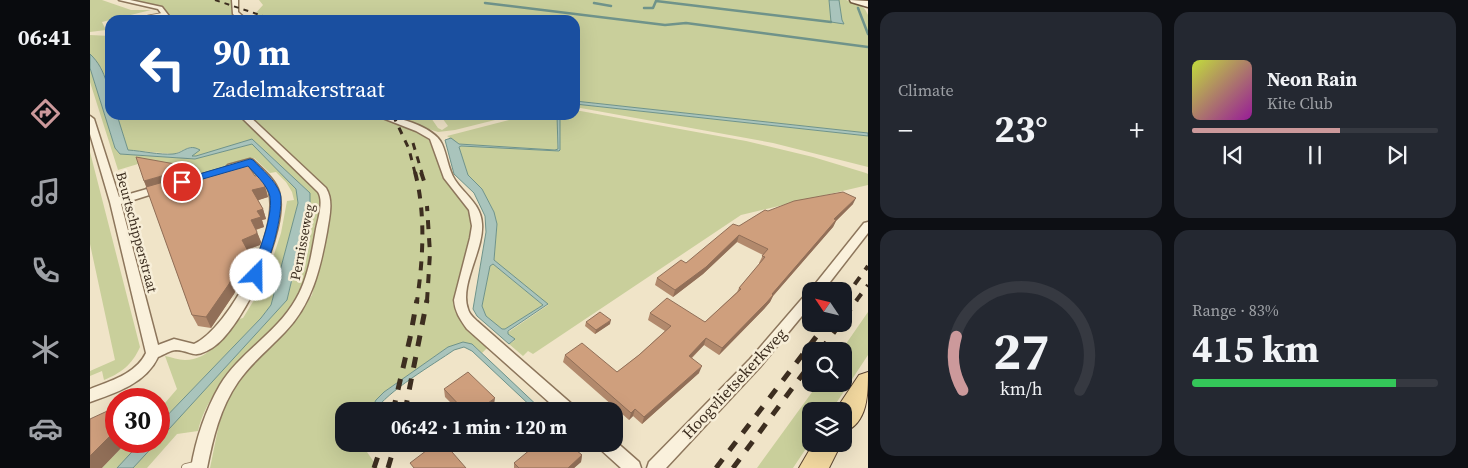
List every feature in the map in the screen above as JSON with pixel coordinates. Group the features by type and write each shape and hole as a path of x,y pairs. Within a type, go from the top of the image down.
{"main road":[{"path":"852,407 868,382"},
{"path":"813,468 823,452"}],"street":[{"path":"122,0 160,8 162,14"},
{"path":"235,0 235,13 238,15"},
{"path":"854,0 868,5"},
{"name":"Beurtschipperstraat","path":"90,119 114,202 153,353"},
{"name":"Pernisseweg","path":"195,467 213,414 226,388 242,367 292,314 308,290 325,206 325,195 322,190 248,120"},
{"path":"393,120 425,132 434,138 448,176 471,204 476,217 476,233 460,298 461,309 464,315 472,325 559,402"},
{"path":"90,396 136,374 150,360 153,353 174,344 195,350 214,338 242,299 256,275 268,245 276,204 273,188 250,162 223,170"},
{"path":"114,202 169,186"},
{"path":"823,282 868,224"},
{"name":"Hoogvlietsekerkweg","path":"655,468 755,362 802,307"},
{"path":"615,452 633,468"}],"lane":[{"path":"158,15 162,14"}],"green space":[{"path":"90,0 102,0 131,10 151,10 131,15 105,15 105,21 102,22 105,30 90,32"},
{"path":"125,0 231,0 232,13 234,15 168,15 157,8"},
{"path":"259,0 846,0 862,6 868,15 868,133 580,102 580,15 254,15 263,5"},
{"path":"90,35 105,36 105,80 101,68 90,54"},
{"path":"90,68 105,120 115,148 120,154 195,159 252,144 296,189 298,203 271,305 261,318 170,413 170,397 177,389 165,356 185,360 201,356 215,346 235,320 243,318 265,282 281,233 287,201 294,200 286,182 276,172 270,173 254,158 186,180 182,171 138,164 118,170 90,82"},
{"path":"580,105 868,136 868,167 773,143 580,108"},
{"path":"580,111 746,141 813,157 868,174 868,185 741,215 533,354 528,351 523,356 509,344 514,341 507,333 548,305 494,260 497,224 494,212 482,189 468,175 459,148 461,146 560,150 560,120 580,120"},
{"path":"119,120 243,120 320,193 312,262 302,295 275,328 229,375 216,392 205,410 198,431 177,434 170,442 170,428 287,300 310,203 310,193 252,139 197,156 190,157 195,148 190,147 174,154 128,150"},
{"path":"253,120 386,120 421,133 428,138 446,180 466,205 471,218 471,235 456,290 455,307 459,317 488,347 482,353 472,344 448,347 384,392 377,402 335,402 335,452 367,452 378,468 210,468 219,424 231,390 261,353 301,312 312,295 328,226 329,197 326,187"},
{"path":"401,120 432,120 438,128 442,130 448,126 444,120 495,120 455,130 438,132"},
{"path":"509,120 557,120 558,149 459,144 447,136"},
{"path":"90,152 140,347 125,368 104,380 102,371 90,376 90,371 115,360 90,244"},
{"path":"493,264 543,305 505,329 502,329 486,316 482,306 490,266"},
{"path":"868,312 868,355 852,379 852,342 847,342"},
{"path":"812,392 844,392 837,402 805,402"},
{"path":"802,406 802,452 804,452 793,468 757,468"},
{"path":"116,453 131,453 117,468 102,468"},
{"path":"147,453 160,453 147,468 133,468"}],"water":[{"path":"829,0 839,0 844,24 831,22"},
{"path":"90,54 96,60 105,78 105,116 90,68"},
{"path":"580,102 868,133 868,136 580,105"},
{"path":"106,120 119,120 128,150 173,154 189,148 196,148 200,150 192,156 196,156 252,139 310,193 310,203 287,300 170,428 170,413 261,318 271,305 298,203 296,189 252,144 195,159 120,154 115,148"},
{"path":"557,120 560,120 559,151 459,147 468,175 482,189 494,212 497,224 494,260 548,304 508,331 508,334 515,339 509,344 477,316 473,309 486,232 485,216 474,193 454,174 445,140 451,138 459,144 558,149","holes":["493,264 543,305 505,329 502,329 486,316 482,306 490,266"]},
{"path":"463,342 472,344 533,402 526,402 472,351 464,347 454,350 423,370 382,402 375,402 384,392 448,347"},
{"path":"131,453 147,453 133,468 117,468"}],"building":[{"path":"136,157 175,164 179,171 144,181"},
{"path":"245,161 255,176 260,175 265,187 252,190 263,209 257,211 261,217 251,220 257,232 242,240 249,253 244,256 229,284 206,317 192,315 146,187"},
{"path":"843,192 856,198 834,219 836,220 767,302 722,348 706,338 689,356 702,366 644,417 635,409 631,413 623,406 623,402 618,402 565,355 582,343 617,372 671,326 650,313 667,298 705,322 741,289 739,288 765,257 762,256 768,249 739,235 706,267 675,290 657,278 681,260 686,263 733,224 739,226 765,210 768,211 794,201"},
{"path":"600,312 611,320 596,330 586,322"},
{"path":"468,372 495,398 489,402 456,402 444,389"},
{"path":"105,412 105,441 90,456 90,419"},
{"path":"424,452 452,452 466,468 414,468 410,463"},
{"path":"527,452 578,452 582,455 568,468 519,468 514,463"}],"waterway":[{"path":"644,8 653,8 656,1 831,22"},
{"path":"485,3 665,25 686,23 868,47"},
{"path":"594,3 611,6"},
{"path":"858,8 868,34"}],"railway":[{"path":"215,0 260,15"},
{"path":"395,120 409,149 415,173"},
{"path":"413,143 422,173"},
{"path":"415,172 422,220 421,269 417,301"},
{"path":"421,172 424,181"},
{"path":"427,206 430,253 427,301"},
{"path":"852,288 868,266"},
{"path":"856,301 868,285"},
{"path":"395,402 417,300"},
{"path":"407,402 427,300"},
{"path":"852,307 857,300"},
{"path":"716,468 820,332"},
{"path":"827,342 834,332"},
{"path":"733,468 802,375"},
{"path":"374,468 379,452"},
{"path":"388,468 393,452"}],"route":[{"path":"182,182 250,162 273,188 276,204 274,220 268,245 256,275"}]}
